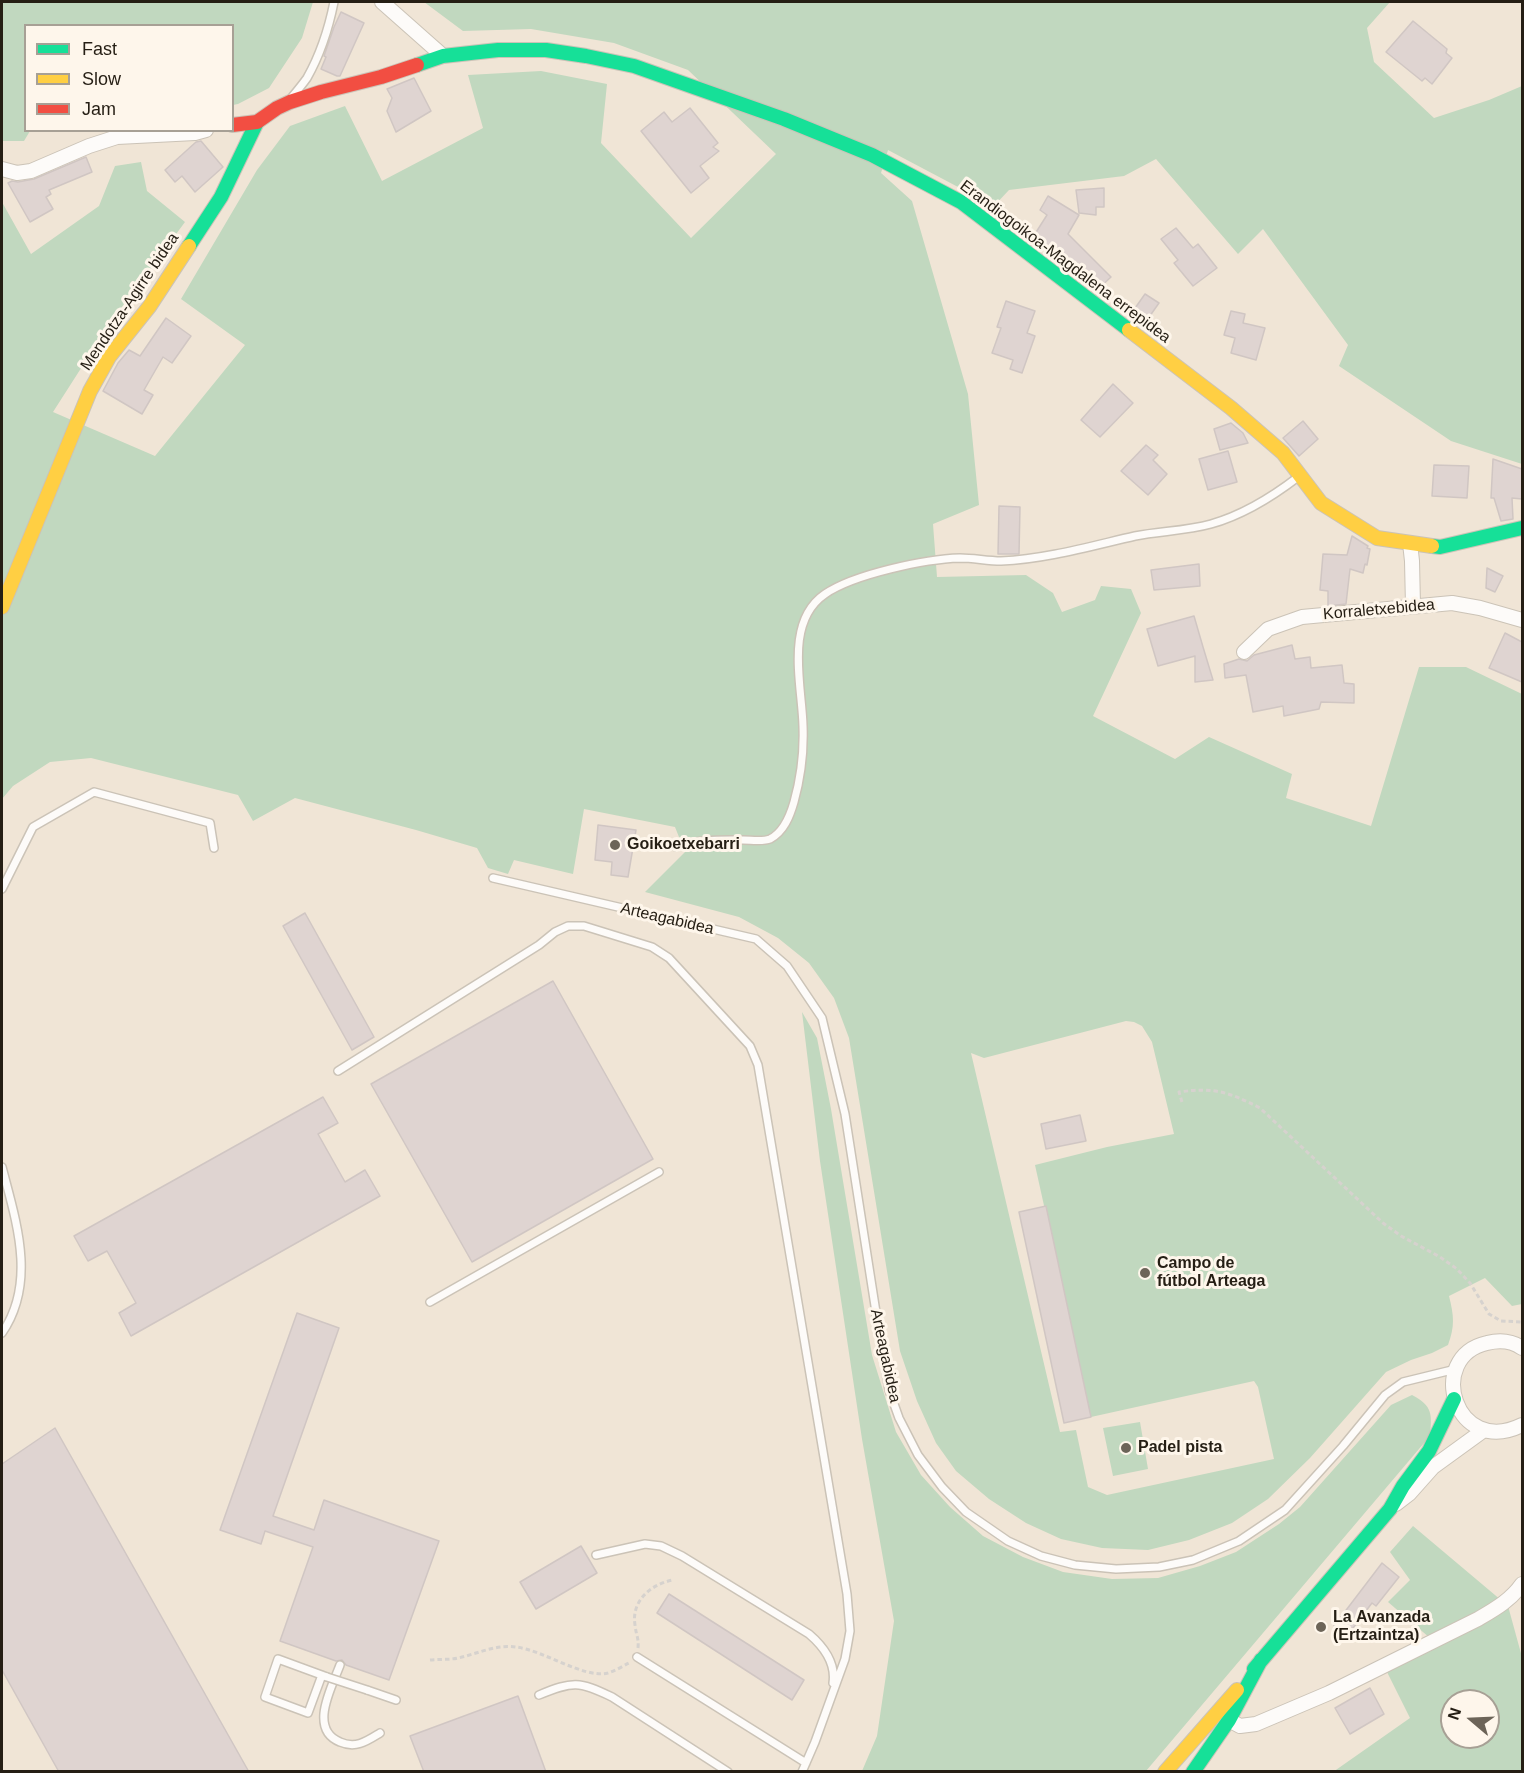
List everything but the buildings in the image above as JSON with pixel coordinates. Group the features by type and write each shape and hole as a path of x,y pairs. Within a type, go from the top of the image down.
{"main road":[{"name":"Erandiogoikoa-Magdalena errepidea","path":"234,125 257,122 290,102 381,77 443,56 498,50 546,50 633,66 784,119 872,155 961,202 1231,408 1284,453 1321,503 1377,538 1440,547 1522,528"},
{"name":"Mendotza-Agirre bidea","path":"2,607 90,391 113,351 149,307 221,197 257,122"},
{"path":"1165,1772 1206,1727 1390,1509 1403,1486 1429,1451 1454,1399"},
{"path":"1193,1772 1229,1720 1262,1660"}],"street":[{"path":"382,2 443,56"},
{"path":"2,169 17,172 31,171 89,146 117,137 199,132"},
{"path":"1410,543 1413,606"},
{"name":"Korraletxebidea","path":"1244,652 1268,629 1302,617 1452,603 1522,620"},
{"path":"1522,1348 1508,1342 1494,1341 1482,1344 1462,1359 1456,1369 1452,1384 1454,1399 1461,1413 1471,1424 1484,1430 1498,1432 1511,1431 1522,1425"},
{"path":"1390,1509 1409,1494 1433,1467 1484,1430"},
{"path":"1229,1720 1240,1726 1256,1724 1329,1693 1478,1619 1500,1606 1522,1584"},
{"path":"1174,1772 1206,1727"}],"lane":[{"path":"290,102 316,59 334,2"},
{"path":"676,847 710,840 768,840 781,831 791,813 798,787 802,755 799,637 808,612 824,595 840,585 865,576 932,561 961,558 1000,561 1068,552 1154,532 1210,524 1242,512 1272,496 1300,476"},
{"path":"2,889 33,827 94,792 210,823 214,848"},
{"name":"Arteagabidea","path":"493,878 756,939 787,966 822,1018 845,1114 889,1390 898,1418 918,1455 942,1487 966,1512 1008,1541 1041,1556 1075,1565 1116,1569 1159,1567 1193,1560 1239,1541 1284,1509 1343,1446 1385,1395 1404,1382 1456,1369"},
{"path":"338,1071 539,945 555,932 568,926 584,927 652,947 669,958 750,1046 758,1065 847,1594 850,1631 845,1659 802,1772"},
{"path":"2,1167 19,1232 22,1264 18,1297 2,1334"},
{"path":"430,1302 659,1172"},
{"path":"596,1555 645,1544 661,1546 682,1556 820,1643 830,1659 834,1674 831,1698"},
{"path":"637,1657 806,1763"},
{"path":"325,1676 308,1713 265,1697 278,1659 396,1701"},
{"path":"340,1665 324,1710 323,1718 327,1732 342,1743 359,1745 380,1733"},
{"path":"539,1695 573,1683 594,1688 612,1697 728,1772"}],"path":[{"path":"1182,1102 1179,1092 1202,1089 1222,1091 1260,1108 1383,1223 1457,1269 1470,1283 1489,1314 1501,1321 1522,1322"},
{"path":"430,1660 455,1659 482,1651 513,1646 549,1656 579,1670 608,1674 629,1664 637,1657 639,1639 634,1625 635,1608 653,1587 673,1580"}],"green space":[{"path":"2,2 313,2 302,38 269,88 234,105 234,24 24,24 24,132 29,132 24,141 2,141"},
{"path":"424,2 1390,2 1367,28 1374,62 1434,118 1489,100 1522,86 1522,464 1451,441 1339,366 1348,345 1263,229 1238,254 1156,159 1124,176 1009,190 994,206 888,150 881,173 912,201 968,394 979,505 933,524 937,577 1026,575 1053,593 1062,612 1095,600 1101,586 1131,589 1141,613 1093,716 1175,759 1209,737 1292,774 1286,798 1371,826 1419,667 1466,667 1522,694 1522,1304 1512,1306 1485,1278 1449,1296 1453,1321 1448,1345 1386,1372 1310,1458 1268,1499 1232,1523 1189,1540 1148,1550 1102,1548 1061,1539 1026,1523 989,1499 956,1471 936,1443 917,1401 900,1351 849,1038 834,998 809,963 778,938 739,917 645,892 685,852 675,827 584,809 573,874 514,860 508,874 488,868 477,848 416,830 295,798 253,821 238,795 91,758 50,762 13,786 2,799 2,202 31,254 99,206 115,166 141,162 147,191 185,222 110,323 53,412 155,456 245,345 181,299 257,170 290,126 345,106 382,181 483,128 468,75 541,71 607,84 601,143 691,238 776,154 688,70 614,43 531,29 463,31","holes":["1126,1021 1142,1026 1152,1042 1174,1134 1107,1147 1035,1165 1091,1417 1254,1381 1258,1387 1274,1459 1107,1495 1088,1487 1076,1430 1060,1432 971,1053 984,1058"]},
{"path":"802,1012 817,1038 872,1355 896,1432 921,1475 950,1507 983,1536 1023,1557 1063,1572 1112,1579 1158,1578 1200,1566 1236,1552 1279,1524 1300,1507 1391,1405 1412,1395 1424,1403 1430,1411 1430,1436 1146,1771 862,1771 877,1736 894,1621 862,1439 820,1161"},
{"name":"Padel pista","path":"1140,1422 1148,1469 1113,1476 1103,1428"},
{"path":"1413,1526 1508,1606 1522,1657 1522,1771 1333,1772 1410,1718 1382,1662 1430,1638 1388,1602 1410,1580 1390,1552"}],"traffic: fast":[{"path":"417,65 443,56 498,50 546,50 634,66 784,119 872,155 961,202 1129,330"},
{"path":"189,246 221,197 257,122"},
{"path":"1432,546 1440,547 1522,528"},
{"path":"1254,1669 1390,1509 1403,1486 1429,1451 1454,1399"},
{"path":"1193,1772 1229,1720 1261,1660"}],"traffic: slow":[{"path":"2,607 90,391 109,357 149,307 189,246"},
{"path":"1129,330 1231,408 1283,453 1321,503 1377,538 1432,546"},
{"path":"1165,1772 1237,1690"}],"traffic: jam":[{"path":"234,125 257,122 290,102 417,65"}],"place":[{"name":"Goikoetxebarri","path":"615,845"},
{"name":"Campo de fútbol Arteaga","path":"1145,1273"},
{"name":"Padel pista","path":"1126,1448"},
{"name":"La Avanzada (Ertzaintza)","path":"1321,1627"}]}
